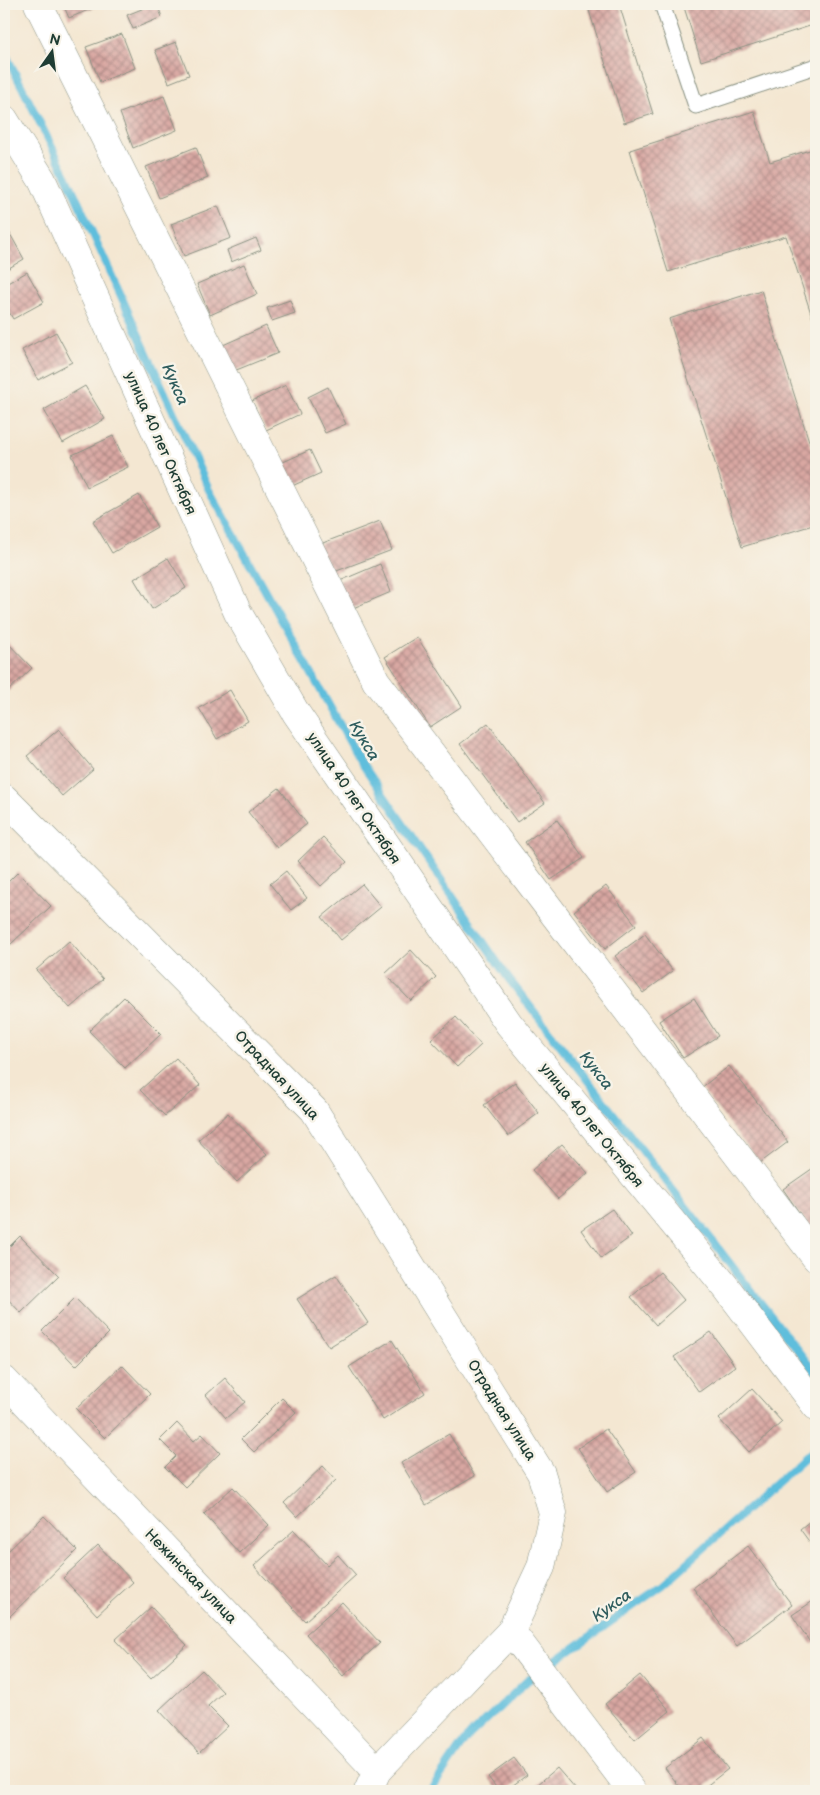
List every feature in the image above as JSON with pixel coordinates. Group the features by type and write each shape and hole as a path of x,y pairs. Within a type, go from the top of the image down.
{"street":[{"path":"38,4 376,681 816,1258"},
{"name":"улица 40 лет Октября","path":"4,119 42,180 238,613 296,713 509,1024 724,1286 816,1406"},
{"name":"Отрадная улица","path":"4,798 314,1110 541,1473 553,1514 541,1567 511,1631 373,1781"},
{"name":"Нежинская улица","path":"4,1380 373,1781"},
{"path":"511,1631 632,1791"}],"lane":[{"path":"662,4 696,106 816,66"}],"building":[{"path":"63,4 103,4 69,18"},
{"path":"157,4 162,17 133,29 127,15"},
{"path":"587,4 619,4 653,114 624,123"},
{"path":"683,4 816,4 816,24 701,61"},
{"path":"122,34 135,68 100,82 86,47"},
{"path":"176,42 189,75 169,83 155,50"},
{"path":"164,96 177,130 133,148 120,113"},
{"path":"754,111 770,162 816,148 816,329 786,236 668,272 630,150"},
{"path":"196,147 208,178 159,198 146,167"},
{"path":"218,206 231,238 184,256 171,224"},
{"path":"4,223 24,259 4,271"},
{"path":"256,238 261,250 231,262 227,250"},
{"path":"244,264 257,294 210,315 197,284"},
{"path":"27,272 44,302 13,319 4,303 4,285"},
{"path":"761,290 816,463 816,524 742,547 669,319"},
{"path":"290,300 295,313 272,321 267,308"},
{"path":"266,326 278,353 234,371 223,345"},
{"path":"56,332 72,362 38,380 22,350"},
{"path":"286,385 300,414 266,430 252,401"},
{"path":"85,386 105,419 63,443 44,410"},
{"path":"328,387 346,424 325,433 308,397"},
{"path":"113,436 128,467 87,487 72,455"},
{"path":"310,450 321,473 292,486 281,463"},
{"path":"139,495 157,527 112,553 93,521"},
{"path":"380,521 392,550 326,575 315,546"},
{"path":"168,558 186,588 152,609 134,579"},
{"path":"380,564 391,592 346,611 335,583"},
{"path":"417,637 462,706 430,727 385,657"},
{"path":"4,639 32,668 4,695"},
{"path":"230,690 248,721 217,739 199,708"},
{"path":"488,723 545,803 517,822 460,744"},
{"path":"59,729 93,769 62,796 27,756"},
{"path":"279,788 307,824 277,848 248,812"},
{"path":"557,820 584,858 551,880 525,842"},
{"path":"323,837 347,862 321,886 298,861"},
{"path":"286,871 307,898 291,910 270,884"},
{"path":"18,872 51,906 10,945 4,939 4,886"},
{"path":"362,884 381,907 341,940 322,917"},
{"path":"606,886 636,925 605,949 574,911"},
{"path":"645,934 673,971 643,993 615,956"},
{"path":"69,941 103,979 70,1008 36,970"},
{"path":"411,950 436,977 411,1001 385,974"},
{"path":"124,997 161,1034 125,1068 89,1031"},
{"path":"694,998 718,1036 683,1058 659,1021"},
{"path":"456,1017 481,1045 457,1067 431,1040"},
{"path":"176,1058 200,1085 165,1116 140,1090"},
{"path":"729,1066 788,1142 760,1163 701,1088"},
{"path":"515,1082 539,1113 508,1136 484,1105"},
{"path":"228,1113 267,1154 237,1182 198,1140"},
{"path":"562,1144 588,1173 558,1199 532,1170"},
{"path":"816,1166 816,1237 783,1189"},
{"path":"612,1209 632,1236 601,1258 581,1230"},
{"path":"20,1236 59,1276 21,1313 4,1295 4,1252"},
{"path":"660,1272 684,1300 656,1325 631,1297"},
{"path":"336,1275 368,1323 329,1347 297,1299"},
{"path":"75,1298 109,1333 76,1366 42,1331"},
{"path":"711,1332 735,1366 699,1392 674,1357"},
{"path":"392,1340 425,1393 383,1420 349,1367"},
{"path":"122,1365 150,1394 105,1438 76,1409"},
{"path":"225,1378 245,1402 226,1418 206,1395"},
{"path":"752,1389 782,1422 749,1452 719,1419"},
{"path":"282,1398 296,1412 254,1452 241,1439"},
{"path":"177,1423 194,1441 202,1434 220,1453 185,1487 165,1467 176,1456 160,1440"},
{"path":"606,1429 636,1472 607,1492 578,1448"},
{"path":"449,1434 475,1476 426,1505 401,1463"},
{"path":"323,1466 336,1480 297,1517 284,1503"},
{"path":"233,1487 269,1525 239,1553 204,1514"},
{"path":"44,1516 77,1550 4,1622 4,1585 9,1580 4,1574 4,1555"},
{"path":"816,1516 816,1551 800,1529"},
{"path":"294,1530 327,1565 338,1555 356,1575 305,1621 254,1566"},
{"path":"98,1545 133,1582 97,1615 63,1578"},
{"path":"748,1546 792,1605 737,1646 693,1588"},
{"path":"816,1599 816,1641 811,1644 792,1615"},
{"path":"342,1602 380,1643 343,1676 306,1634"},
{"path":"151,1607 187,1645 151,1678 115,1640"},
{"path":"202,1670 223,1692 208,1706 228,1726 199,1753 159,1710"},
{"path":"640,1675 670,1711 635,1740 605,1704"},
{"path":"703,1738 728,1769 700,1791 683,1791 665,1768"},
{"path":"514,1758 527,1775 505,1791 499,1791 488,1777"},
{"path":"557,1768 577,1791 530,1791"}],"waterway":[{"name":"Кукса","path":"4,51 67,177 209,490 359,759 508,978 816,1374"},
{"name":"Кукса","path":"430,1791 465,1740 527,1681 663,1585 816,1447"}]}
